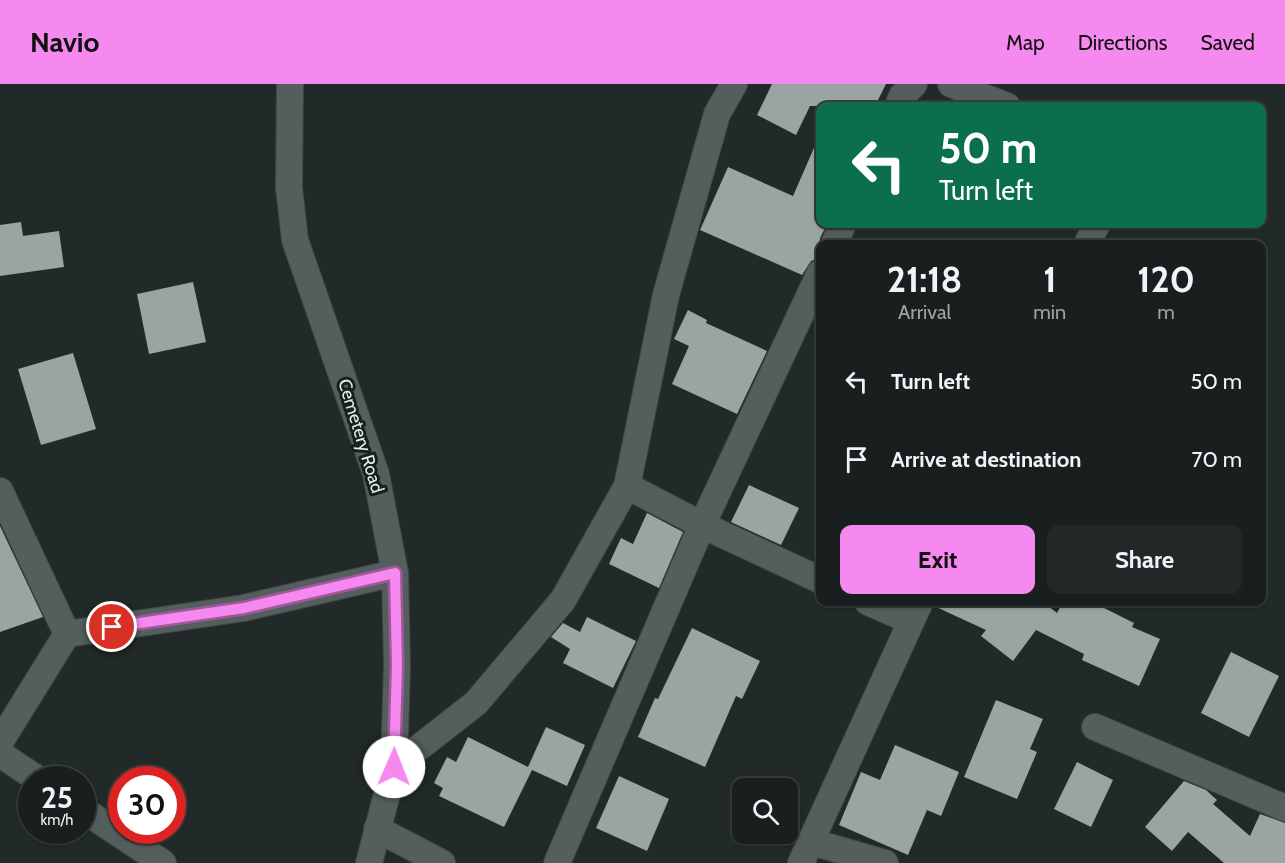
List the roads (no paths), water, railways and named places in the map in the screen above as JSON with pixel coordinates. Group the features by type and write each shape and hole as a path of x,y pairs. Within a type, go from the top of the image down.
{"street":[{"name":"Cemetery Road","path":"290,84 289,188 296,240 376,474 395,573 397,665 394,767 369,863"},
{"path":"394,767 476,703 562,600 627,486 666,295 717,114 734,84"},
{"path":"899,102 914,84"},
{"path":"951,84 997,102"},
{"path":"557,863 702,525 816,282"},
{"path":"627,486 702,525 816,578"},
{"path":"0,491 68,634"},
{"path":"0,742 68,634 244,608 395,573"},
{"path":"885,863 807,853 916,611 889,606"},
{"path":"1095,727 1285,808"},
{"path":"0,754 18,766"},
{"path":"96,818 163,863"},
{"path":"377,829 442,863"}]}
